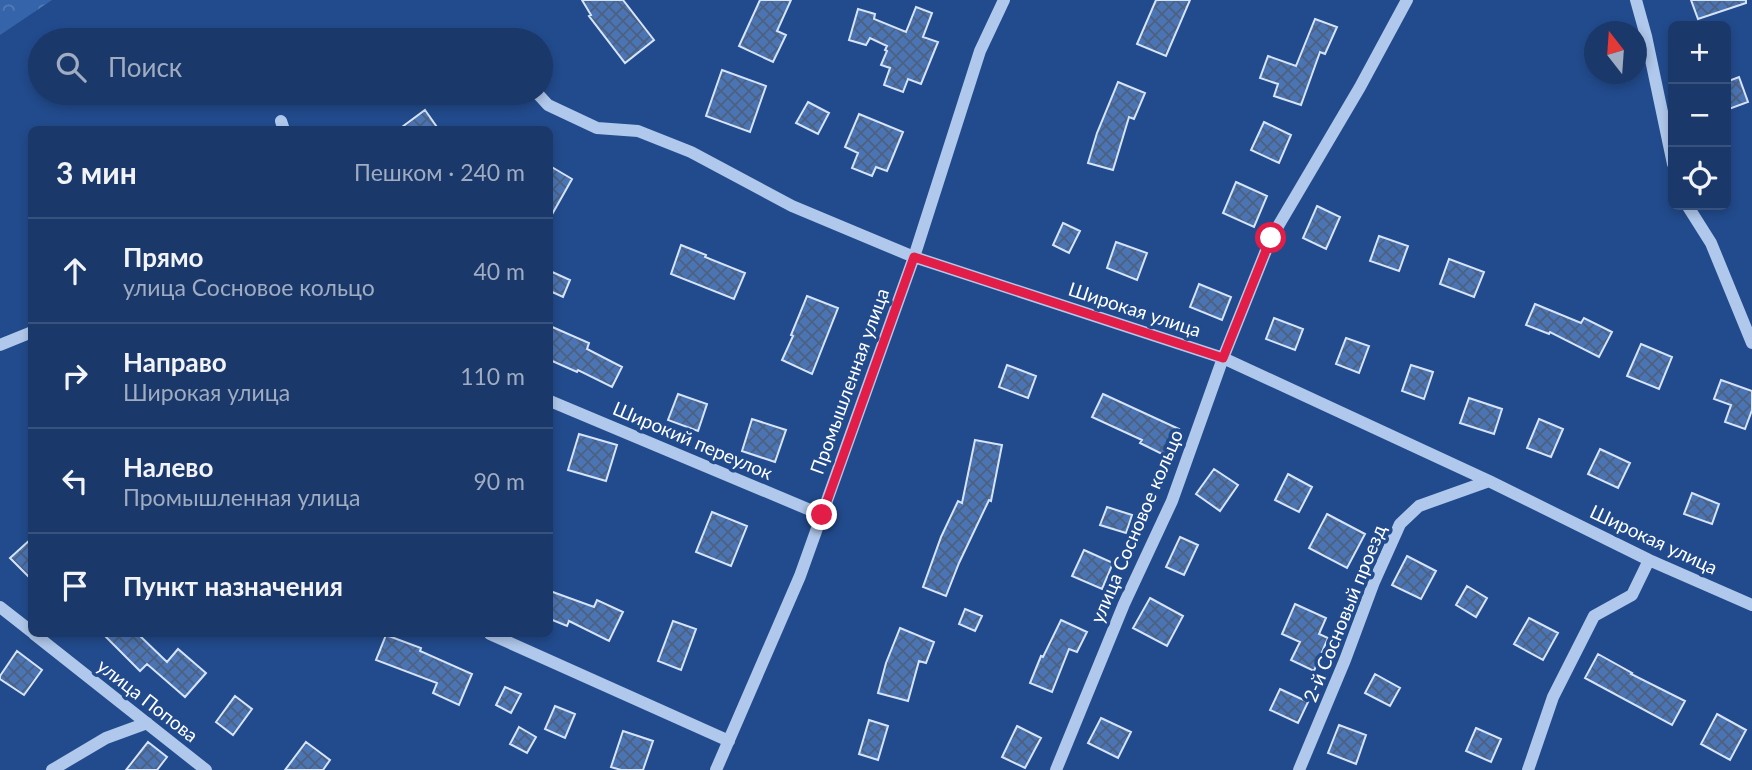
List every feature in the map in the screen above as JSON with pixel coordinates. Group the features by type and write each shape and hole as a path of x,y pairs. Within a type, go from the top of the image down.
{"street":[{"name":"Промышленная улица","path":"716,770 800,576 914,257 980,51 1004,0"},
{"path":"1636,0 1669,147"},
{"name":"улица Сосновое кольцо","path":"1056,770 1124,604 1172,501 1223,358 1271,238 1409,2"},
{"name":"Широкая улица","path":"548,105 597,128 638,131 691,152 792,206 914,257 1223,358 1489,481 1649,560 1752,605"},
{"path":"1690,210 1711,243 1752,343"},
{"path":"0,345 28,334"},
{"name":"Широкий переулок","path":"553,402 822,515"},
{"name":"2-й Сосновый проезд","path":"1299,770 1400,524 1419,506 1489,481"},
{"path":"1528,770 1553,696 1594,617 1632,595 1649,560"},
{"name":"улица Попова","path":"0,607 28,629"},
{"name":"улица Попова","path":"38,637 206,770"},
{"path":"497,637 729,741"},
{"path":"52,770 106,738 147,723"}],"green space":[{"path":"0,0 52,0 0,35"}],"building":[{"path":"582,0 623,0 654,40 625,63 589,16 591,15"},
{"path":"760,0 791,0 777,31 786,35 773,62 739,46"},
{"path":"1156,0 1190,0 1166,56 1137,44"},
{"path":"1691,0 1746,0 1746,3 1698,19"},
{"path":"916,7 932,13 923,37 938,42 921,84 908,79 903,92 884,85 890,68 881,65 887,46 870,38 866,45 849,40 858,9 875,14 874,19 906,32"},
{"path":"1315,19 1337,27 1325,54 1320,52 1301,105 1274,96 1278,84 1260,78 1268,56 1296,66"},
{"path":"722,70 766,86 750,132 706,116"},
{"path":"1739,77 1748,102 1731,108 1731,84 1731,80"},
{"path":"1118,82 1145,93 1134,119 1129,117 1113,170 1088,163"},
{"path":"808,102 829,113 818,134 796,123"},
{"path":"425,110 436,126 403,126"},
{"path":"859,114 903,132 887,171 876,167 872,176 852,168 858,153 845,147"},
{"path":"1264,122 1291,135 1279,163 1251,150"},
{"path":"553,168 572,179 553,213"},
{"path":"1236,182 1267,196 1254,227 1223,213"},
{"path":"1317,206 1340,217 1326,249 1303,238"},
{"path":"1063,223 1080,231 1069,253 1053,245"},
{"path":"1379,236 1408,246 1399,271 1370,261"},
{"path":"1116,242 1147,253 1137,280 1107,268"},
{"path":"681,245 745,273 734,299 671,274"},
{"path":"1449,259 1484,272 1474,297 1440,284"},
{"path":"553,272 570,280 563,297 553,292"},
{"path":"1199,284 1231,297 1222,320 1190,307"},
{"path":"807,296 838,308 812,374 782,360"},
{"path":"1535,304 1581,323 1584,318 1612,332 1599,357 1550,332 1549,334 1526,325"},
{"path":"1274,318 1303,329 1295,350 1266,339"},
{"path":"553,327 589,343 587,349 622,367 612,387 578,370 577,372 553,361"},
{"path":"1346,338 1369,346 1359,373 1336,364"},
{"path":"1641,344 1672,357 1659,389 1627,376"},
{"path":"1007,365 1036,376 1028,398 999,387"},
{"path":"1411,365 1433,372 1424,399 1402,391"},
{"path":"1721,380 1752,391 1752,410 1745,429 1725,422 1731,405 1714,399"},
{"path":"678,394 707,404 698,431 668,420"},
{"path":"1103,394 1179,429 1166,456 1140,443 1142,440 1092,417"},
{"path":"1469,398 1502,409 1494,434 1460,423"},
{"path":"752,419 786,430 775,462 742,451"},
{"path":"1539,419 1563,429 1551,457 1527,448"},
{"path":"579,434 617,445 606,481 568,470"},
{"path":"975,440 1002,445 991,501 989,500 959,563 946,596 923,587 941,537 958,501 962,503"},
{"path":"1600,449 1630,463 1618,488 1588,474"},
{"path":"1214,469 1238,485 1220,511 1196,494"},
{"path":"1288,474 1312,487 1299,512 1275,500"},
{"path":"1692,493 1719,504 1712,524 1684,514"},
{"path":"1107,507 1132,515 1126,533 1100,525"},
{"path":"712,512 747,526 731,566 696,552"},
{"path":"1327,514 1365,534 1347,568 1309,548"},
{"path":"1180,537 1198,545 1184,575 1166,567"},
{"path":"28,542 28,576 10,558"},
{"path":"1084,550 1113,563 1102,589 1072,576"},
{"path":"1407,556 1436,571 1421,599 1392,585"},
{"path":"1467,586 1487,598 1476,617 1456,605"},
{"path":"553,592 594,607 597,600 623,612 609,641 569,621 567,626 553,620"},
{"path":"1150,598 1183,616 1167,646 1133,628"},
{"path":"1295,604 1326,618 1319,634 1328,638 1314,671 1291,660 1300,642 1282,634"},
{"path":"965,609 982,616 975,631 959,624"},
{"path":"1529,618 1558,633 1543,660 1514,644"},
{"path":"1061,620 1087,632 1077,652 1069,649 1052,692 1030,683"},
{"path":"673,621 696,629 681,670 658,661"},
{"path":"900,628 934,642 926,663 919,661 908,701 878,693"},
{"path":"106,637 141,637 167,662 178,649 206,673 185,697 147,664 140,671"},
{"path":"385,637 391,637 421,648 420,651 472,674 459,705 433,693 437,683 376,660"},
{"path":"17,651 42,670 24,695 0,679"},
{"path":"1598,654 1685,701 1672,725 1585,678"},
{"path":"1375,674 1400,688 1390,706 1365,693"},
{"path":"505,687 521,694 511,713 496,705"},
{"path":"1280,689 1308,702 1298,723 1270,710"},
{"path":"235,696 252,709 233,735 216,722"},
{"path":"555,706 575,714 565,738 545,729"},
{"path":"1717,714 1746,730 1730,760 1701,744"},
{"path":"1101,718 1131,732 1118,758 1088,743"},
{"path":"869,720 888,726 878,760 859,754"},
{"path":"1339,725 1366,735 1356,764 1328,753"},
{"path":"1017,726 1041,738 1025,768 1002,757"},
{"path":"519,727 536,737 527,753 510,744"},
{"path":"1476,728 1501,739 1491,762 1466,751"},
{"path":"623,731 653,741 643,770 611,767"},
{"path":"148,742 167,757 157,770 126,770"},
{"path":"306,742 330,760 323,770 285,770"}],"route":[{"path":"822,515 914,257 1223,358 1271,238"}]}
